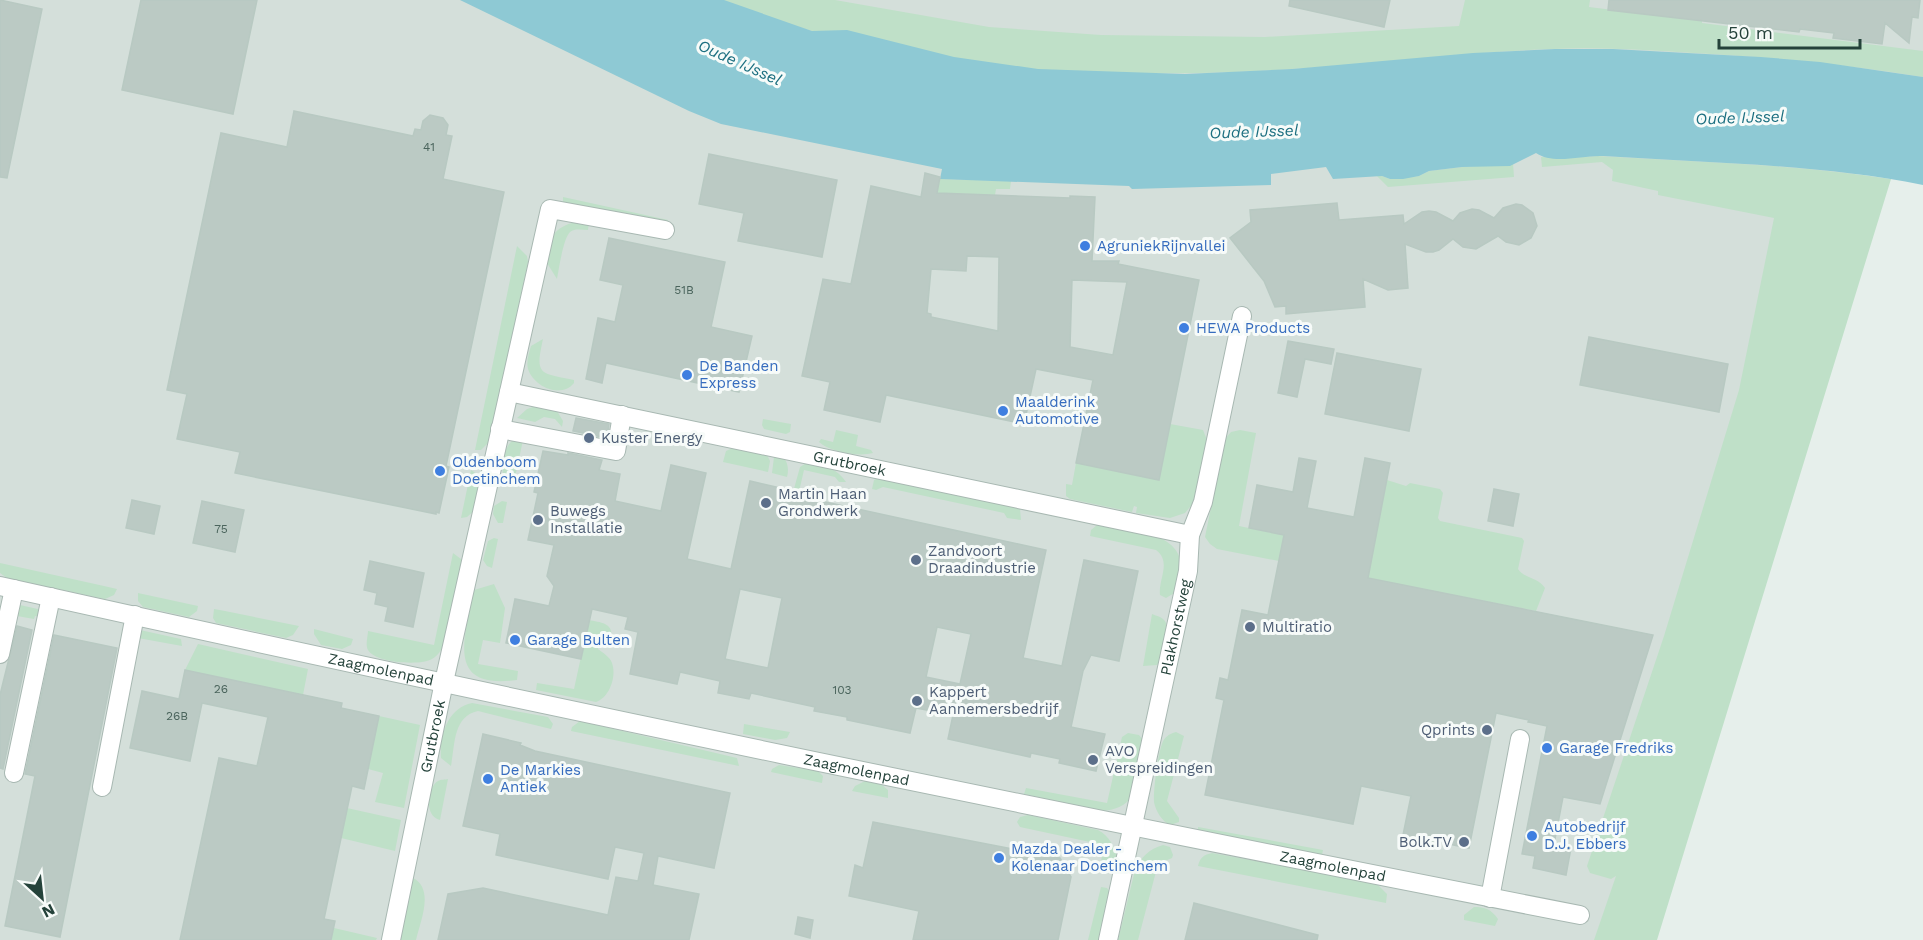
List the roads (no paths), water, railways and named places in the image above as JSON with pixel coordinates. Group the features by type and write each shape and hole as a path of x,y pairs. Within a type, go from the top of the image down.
{"street":[{"name":"Grutbroek","path":"391,940 444,682 550,209 665,230"},
{"name":"Plakhorstweg","path":"1108,940 1188,571 1190,535 1203,502 1242,316"},
{"name":"Grutbroek","path":"509,392 1190,535"},
{"path":"500,429 616,451 622,415"},
{"name":"Zaagmolenpad","path":"0,654 7,588 1134,827 1580,915"},
{"path":"14,773 51,597"},
{"path":"102,788 135,615"},
{"path":"1490,898 1520,739"}],"water":[{"name":"Oude IJssel","path":"460,0 724,0 812,31 847,30 954,57 1038,69 1185,74 1292,69 1473,53 1555,49 1613,49 1820,62 1923,77 1923,185 1804,168 1603,156 1559,159 1543,157 1536,153 1510,166 1462,167 1429,171 1419,176 1403,179 1390,179 1382,176 1333,179 1326,167 1271,174 1271,185 1132,189 1129,186 940,179 942,169 721,124 689,111"}],"place":[{"name":"AgruniekRijnvallei","path":"1085,246"},
{"name":"HEWA Products","path":"1184,328"},
{"name":"De Banden Express","path":"687,375"},
{"name":"Maalderink Automotive","path":"1003,411"},
{"name":"Kuster Energy","path":"589,438"},
{"name":"Oldenboom Doetinchem","path":"440,471"},
{"name":"Martin Haan Grondwerk","path":"766,503"},
{"name":"Buwegs Installatie","path":"538,520"},
{"name":"Zandvoort Draadindustrie","path":"916,560"},
{"name":"Multiratio","path":"1250,627"},
{"name":"Garage Bulten","path":"515,640"},
{"name":"Kappert Aannemersbedrijf","path":"917,701"},
{"name":"Qprints","path":"1487,730"},
{"name":"Garage Fredriks","path":"1547,748"},
{"name":"AVO Verspreidingen","path":"1093,760"},
{"name":"De Markies Antiek","path":"488,779"},
{"name":"Autobedrijf D.J. Ebbers","path":"1532,836"},
{"name":"Bolk.TV","path":"1464,842"},
{"name":"Mazda Dealer - Kolenaar Doetinchem","path":"999,858"}]}
